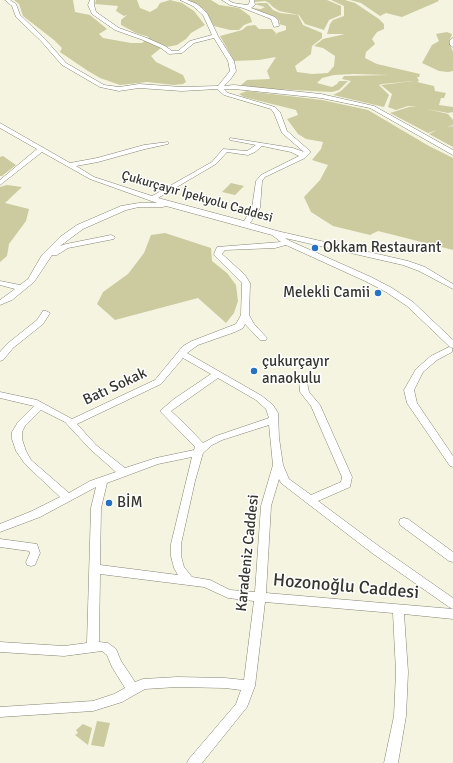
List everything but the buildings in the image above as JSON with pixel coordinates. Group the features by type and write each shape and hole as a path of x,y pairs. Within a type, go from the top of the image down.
{"street":[{"path":"7,0 14,5 18,16 43,40 64,64 102,86 119,89 139,86 182,88 221,86 321,96 372,108 453,153"},
{"path":"92,0 91,5 94,13 117,29 163,47 171,53 180,52 192,42 215,36"},
{"path":"182,0 202,9 206,14 215,36 230,61 233,71 221,86"},
{"path":"224,0 272,18 275,20 276,26"},
{"path":"245,7 251,6 252,0"},
{"path":"221,86 222,91 226,94 273,108 277,112 284,132 308,152 303,157 263,176 260,181 256,208 246,224"},
{"name":"Çukurçayır İpekyolu Caddesi","path":"0,125 92,178 174,206 246,224 275,233 287,243 368,279 389,290 410,304 442,334 452,350"},
{"path":"232,139 293,150 303,157"},
{"path":"69,165 98,160 144,147 166,143"},
{"path":"152,199 214,162 225,150 248,153 254,151 261,144"},
{"path":"0,183 41,149"},
{"path":"0,303 9,298 31,280 45,257 62,239 80,227 112,213 139,205 174,206"},
{"path":"275,233 405,263 422,269 453,287"},
{"path":"45,257 66,246 111,237"},
{"path":"263,338 250,325 245,316 246,283 242,276 218,254 220,249 226,248 275,246 287,243"},
{"path":"0,283 21,288"},
{"name":"Çukurçayır İpekyolu Caddesi","path":"389,290 452,350"},
{"path":"0,358 10,346 40,322 46,313"},
{"name":"Batı Sokak","path":"71,423 158,382 183,354 186,348 240,326 245,316"},
{"path":"442,334 453,333"},
{"path":"452,350 434,358 419,371 408,390 412,403 453,464"},
{"name":"Karadeniz Caddesi","path":"183,354 259,398 270,407 273,413 278,465 266,506 260,597 249,686 241,707 194,763"},
{"path":"188,580 179,568 176,556 176,544 190,481 200,446 184,428 164,411 218,374"},
{"path":"303,380 305,392 315,405 347,477 346,484 310,500"},
{"path":"0,395 34,402 68,420 93,447 124,473"},
{"path":"40,405 21,424 17,432 17,439 21,451 28,462 68,498"},
{"path":"0,528 36,514 124,473 156,461 198,452 209,443 219,438 273,420"},
{"path":"278,465 285,481 376,550 453,604"},
{"path":"94,648 96,508 102,482"},
{"path":"404,522 453,558"},
{"path":"0,543 33,547 34,553 31,562"},
{"name":"Hozonoğlu Caddesi","path":"95,569 206,583 228,594 453,614"},
{"path":"391,763 400,716 402,672 398,609"},
{"path":"0,647 64,651 104,646 112,652 116,664 132,690"},
{"path":"0,712 62,710 93,706 118,698 143,684 176,682 225,683 249,686"}],"green space":[{"path":"14,0 73,0 75,12 90,15 107,29 99,34 103,38 131,43 142,43 149,37 136,33 121,25 121,20 127,15 124,16 116,11 118,6 95,4 96,0 137,0 140,8 150,12 157,8 160,3 170,0 182,3 194,11 205,25 191,33 186,39 177,45 161,48 151,56 156,62 183,75 186,82 183,84 174,85 147,82 120,85 100,78 60,52 62,48 23,16 19,4"},
{"path":"185,0 211,0 219,5 239,8 250,16 252,22 244,25 239,30 230,30 214,26 204,9"},
{"path":"255,0 327,0 341,6 341,15 329,20 324,30 305,24 299,15 279,11 265,1 255,2"},
{"path":"331,0 345,0 355,3 384,24 384,29 377,32 372,39 375,44 366,52 365,58 377,64 420,74 419,77 417,77 419,81 417,82 434,86 435,91 446,93 444,98 441,98 439,105 453,107 453,112 448,113 427,109 448,114 453,120 453,125 447,127 453,126 453,147 429,134 437,130 428,133 390,113 409,107 417,107 408,106 396,110 388,107 392,94 381,85 414,81 379,85 389,95 384,107 333,95 341,91 351,81 342,79 344,76 389,75 334,75 322,78 317,83 332,87 339,81 348,81 339,90 332,92 255,88 241,85 247,80 270,79 267,71 276,57 259,60 234,61 220,36 242,30 247,26 255,25 259,29 272,29 276,33 275,36 277,33 286,30 286,26 279,24 280,21 273,16 251,8 261,9 265,7 254,4 259,3 267,3 273,10 280,13 298,15 303,25 322,33 322,38 312,46 311,54 295,66 297,72 312,74 328,73 334,66 335,56 323,48 314,46 323,39 345,34 327,34 333,20 344,16 344,6"},
{"path":"350,0 439,1 402,17 386,13 380,16 361,3"},
{"path":"447,32 452,34 449,42 453,52 453,71 448,72 439,71 422,63 432,45 439,41 436,34"},
{"path":"247,91 322,100 368,110 429,146 453,158 453,250 378,231 370,235 333,226 311,212 304,197 320,180 328,165 312,160 321,149 323,142 306,139 298,134 287,119 298,115 296,110 244,97 239,94"},
{"path":"3,156 16,165 0,176 0,157"},
{"path":"231,183 244,186 235,195 222,192"},
{"path":"7,185 22,187 5,203 29,209 26,221 9,244 7,256 0,262 0,187"},
{"path":"165,233 211,248 212,261 227,273 236,285 238,301 234,313 226,323 198,298 115,320 97,304 103,292 128,274 144,253 151,235"},
{"path":"97,721 110,723 104,747 91,745"},
{"path":"83,724 92,728 88,745 75,735 78,733 76,730"}],"place":[{"name":"Okkam Restaurant","path":"315,248"},
{"name":"Melekli Camii","path":"378,293"},
{"name":"çukurçayır anaokulu","path":"254,371"},
{"name":"BİM","path":"109,503"}]}
